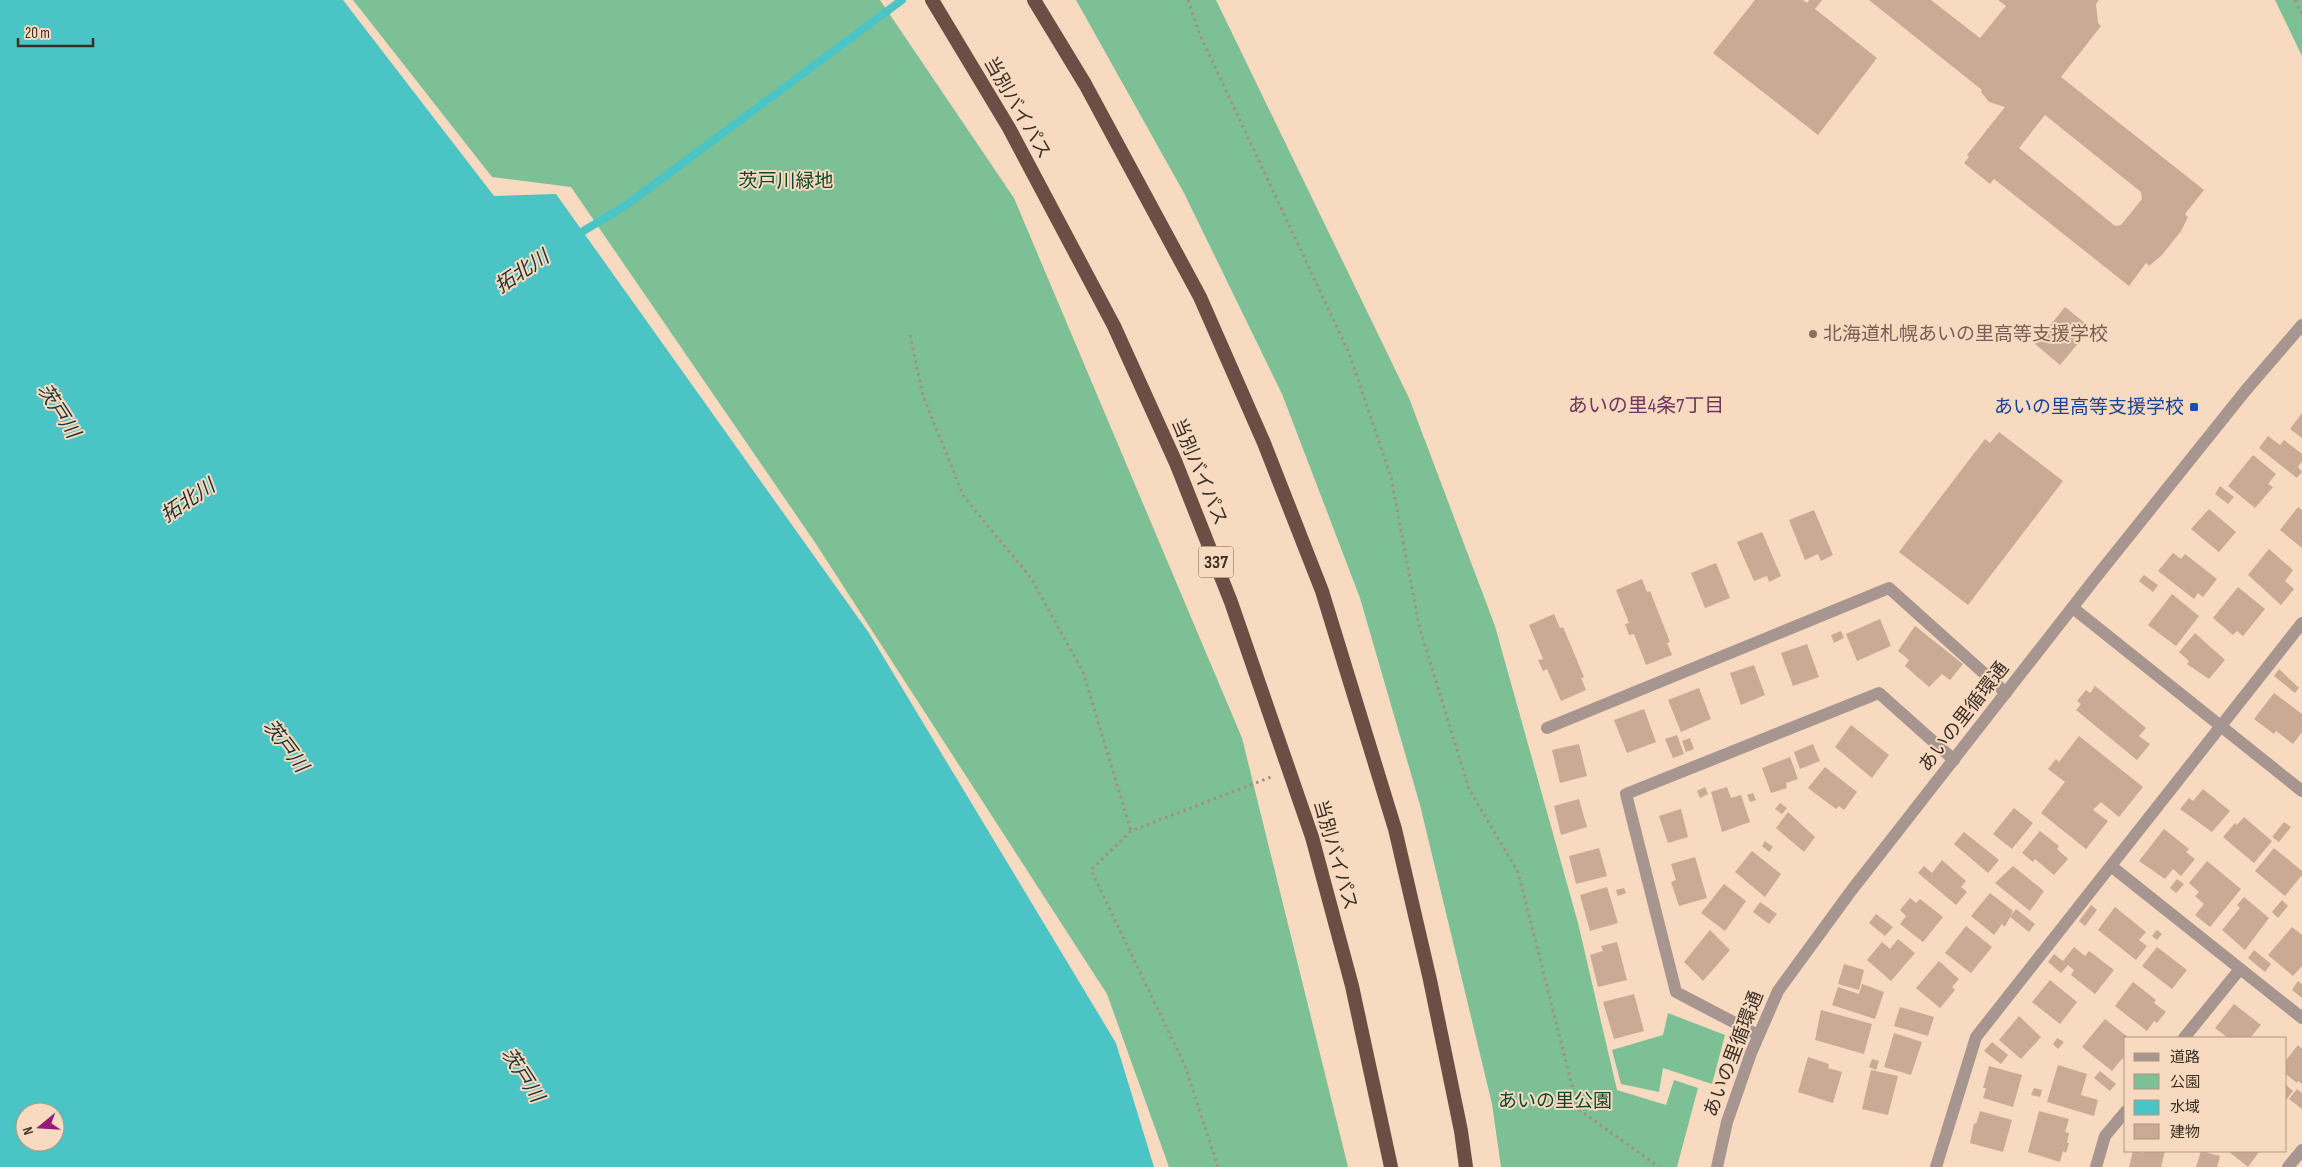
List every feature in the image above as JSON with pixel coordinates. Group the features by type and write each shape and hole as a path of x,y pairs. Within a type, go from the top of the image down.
{"highway":[{"name":"当別バイパス","path":"932,0 1009,128 1114,326 1176,463 1232,602 1312,837 1352,986 1391,1167"},
{"path":"1034,0 1085,84 1200,296 1264,443 1322,591 1395,829 1430,980 1461,1131 1466,1167"}],"street":[{"name":"あいの里循環通","path":"1717,1167 1727,1122 1758,1035 1778,991 1851,891 2006,693 2240,397 2302,324"},
{"path":"1547,728 1889,588 2006,693"},
{"path":"2073,608 2302,791"},
{"path":"1936,1167 1976,1037 2302,623"},
{"path":"1758,1035 1676,992 1626,794 1879,694 1954,760"},
{"path":"2111,866 2302,1018"},
{"path":"2185,1037 2240,969"},
{"path":"2096,1167 2105,1136 2124,1113"},
{"path":"2288,1167 2302,1150"}],"path":[{"path":"1188,0 1200,34 1349,353 1391,477 1422,635 1469,789 1518,872 1578,1109 1659,1167"},
{"path":"2295,0 2302,14"},
{"path":"910,335 922,396 964,497 1031,578 1083,672 1131,831"},
{"path":"1218,1167 1185,1066 1091,870 1131,831 1289,770"}],"green space":[{"name":"茨戸川緑地","path":"353,0 880,0 1014,198 1242,738 1348,1167 1169,1167 1107,994 816,544 571,187 492,177"},
{"name":"あいの里公園","path":"1076,0 1216,0 1409,398 1495,626 1578,923 1617,1090 1666,1105 1674,1080 1698,1088 1677,1167 1501,1167 1492,1104 1420,805 1360,598 1282,394 1184,193"},
{"path":"2275,0 2302,0 2302,56"},
{"path":"1668,1013 1725,1035 1712,1084 1663,1068 1659,1092 1621,1084 1612,1050 1663,1035"}],"water":[{"name":"茨戸川","path":"0,0 343,0 494,196 556,194 869,633 1116,1043 1154,1167 0,1167"}],"building":[{"path":"1755,0 1803,0 1807,3 1809,0 1822,0 1815,9 1877,58 1818,135 1713,53"},
{"path":"1869,0 1931,0 1980,38 2006,6 1998,0 2099,0 2096,4 2098,23 2101,26 2061,77 2204,190 2185,214 2188,217 2181,231 2162,255 2149,266 2146,263 2129,286 1994,179 1990,184 1964,163 1969,157 1967,155 2005,107 1989,102 1981,92 1982,90","holes":["2045,115 2141,192 2142,199 2121,225 2115,226 2019,148"]},
{"path":"2065,307 2091,328 2060,365 2035,344"},
{"path":"2302,413 2302,438 2290,429"},
{"path":"1999,432 2063,481 1968,605 1899,552 1985,439 1990,443"},
{"path":"2268,436 2280,445 2284,440 2302,454 2302,461 2298,467 2302,472 2297,478 2259,448"},
{"path":"2253,455 2276,474 2268,484 2273,487 2255,508 2228,486"},
{"path":"2220,486 2234,497 2228,504 2215,494"},
{"path":"2298,507 2302,510 2302,548 2280,530"},
{"path":"2209,509 2236,532 2219,552 2191,529"},
{"path":"1814,510 1833,555 1821,561 1818,554 1805,560 1789,520"},
{"path":"1762,532 1781,576 1769,582 1767,576 1754,581 1737,542"},
{"path":"2269,549 2293,570 2285,581 2294,589 2281,605 2248,575"},
{"path":"2173,553 2181,559 2185,554 2217,579 2203,597 2198,593 2194,599 2158,571"},
{"path":"1716,563 1730,598 1705,608 1691,573"},
{"path":"2144,575 2158,585 2153,592 2139,581"},
{"path":"1642,579 1647,592 1650,591 1670,642 1667,643 1672,655 1646,665 1634,634 1629,635 1625,624 1629,623 1616,590"},
{"path":"2238,587 2265,609 2243,636 2237,631 2233,635 2213,618"},
{"path":"2172,594 2199,616 2176,646 2148,625"},
{"path":"1554,614 1560,628 1563,627 1584,677 1581,678 1586,690 1561,701 1547,669 1543,671 1538,660 1543,659 1529,625"},
{"path":"1880,619 1891,646 1857,661 1846,634"},
{"path":"1915,626 1963,664 1950,680 1942,674 1929,687 1905,666 1909,660 1898,651"},
{"path":"1841,631 1844,638 1834,643 1831,635"},
{"path":"2195,633 2225,660 2209,679 2187,664 2189,661 2179,652"},
{"path":"1807,644 1819,677 1793,686 1781,653"},
{"path":"1754,665 1765,695 1741,705 1730,673"},
{"path":"2279,669 2299,688 2295,693 2274,676"},
{"path":"2095,686 2146,728 2139,736 2150,744 2137,760 2076,710 2081,704 2077,701 2086,690 2090,693"},
{"path":"1699,688 1711,719 1681,732 1668,700"},
{"path":"2274,693 2302,714 2302,732 2293,744 2276,731 2274,734 2254,719"},
{"path":"1644,709 1656,742 1627,753 1614,720"},
{"path":"1851,725 1889,755 1872,778 1835,747"},
{"path":"1677,735 1684,754 1673,758 1665,739"},
{"path":"2079,736 2143,787 2119,817 2101,802 2093,810 2108,821 2086,849 2041,813 2065,782 2048,769 2056,759 2059,762"},
{"path":"1690,738 1694,749 1686,752 1682,741"},
{"path":"1579,744 1587,776 1560,783 1552,750"},
{"path":"1813,744 1820,761 1800,769 1794,752"},
{"path":"1790,757 1798,779 1786,783 1787,788 1771,793 1762,768"},
{"path":"1825,767 1857,792 1844,810 1839,806 1836,809 1808,788"},
{"path":"1705,787 1708,794 1700,798 1697,791"},
{"path":"1727,787 1731,798 1741,795 1750,822 1722,832 1711,792"},
{"path":"2203,789 2230,811 2212,832 2180,809 2189,798 2193,801"},
{"path":"1753,793 1756,800 1750,802 1747,795"},
{"path":"1579,799 1587,827 1561,835 1554,806"},
{"path":"1780,803 1787,808 1782,814 1775,809"},
{"path":"2014,808 2033,823 2012,849 1993,834"},
{"path":"1681,809 1688,837 1668,843 1659,816"},
{"path":"1788,812 1815,837 1804,852 1776,828"},
{"path":"2244,817 2272,841 2254,863 2223,837 2235,823 2237,825"},
{"path":"2284,822 2291,827 2279,842 2272,837"},
{"path":"2164,829 2189,849 2186,852 2195,859 2181,876 2173,869 2165,879 2139,861"},
{"path":"2040,831 2059,846 2057,849 2068,859 2054,875 2035,859 2033,862 2022,853"},
{"path":"1964,832 1999,860 1988,873 1954,844"},
{"path":"1765,841 1773,847 1769,852 1762,846"},
{"path":"1599,848 1607,876 1576,884 1569,856"},
{"path":"2274,848 2302,871 2302,875 2285,896 2255,871"},
{"path":"1752,851 1781,874 1765,897 1735,872"},
{"path":"1695,857 1707,898 1679,906 1671,882 1676,880 1671,864"},
{"path":"1942,860 1966,881 1961,887 1967,892 1956,905 1918,873 1924,866 1932,873"},
{"path":"2207,861 2241,889 2210,927 2195,915 2204,904 2195,896 2199,892 2189,883"},
{"path":"2013,866 2044,891 2030,911 1995,883"},
{"path":"2177,879 2184,884 2176,893 2170,888"},
{"path":"1724,884 1746,901 1725,931 1701,913"},
{"path":"1607,887 1618,923 1590,931 1580,895"},
{"path":"1624,888 1626,893 1618,896 1616,890"},
{"path":"1990,893 2013,911 2005,927 2002,924 1994,935 1971,916"},
{"path":"2244,897 2269,918 2245,950 2222,930 2240,908 2237,905"},
{"path":"1910,898 1916,903 1920,899 1943,917 1923,942 1900,924 1906,916 1900,910"},
{"path":"2282,900 2288,906 2278,918 2272,912"},
{"path":"1760,902 1777,914 1769,924 1753,912"},
{"path":"2091,905 2097,910 2085,926 2079,921"},
{"path":"2115,907 2146,932 2139,940 2147,946 2136,960 2098,930"},
{"path":"2016,909 2035,924 2029,932 2010,917"},
{"path":"1876,914 1893,927 1885,936 1869,923"},
{"path":"1966,926 1992,947 1971,973 1945,953"},
{"path":"2292,927 2302,935 2302,966 2293,976 2268,955"},
{"path":"1710,930 1730,950 1703,981 1684,962"},
{"path":"2157,930 2162,934 2157,940 2152,936"},
{"path":"1898,939 1915,953 1891,981 1867,960 1882,942 1890,949"},
{"path":"1617,942 1627,980 1598,987 1590,955 1603,951 1601,946"},
{"path":"2074,947 2085,956 2089,951 2114,970 2095,994 2071,975 2074,970 2068,965 2061,973 2048,962 2054,954 2063,961"},
{"path":"2157,947 2187,970 2172,989 2142,966"},
{"path":"2254,950 2271,964 2265,972 2248,958"},
{"path":"1939,961 1959,979 1952,987 1955,990 1940,1008 1916,988"},
{"path":"1844,964 1864,970 1859,990 1838,984"},
{"path":"2050,980 2077,1002 2060,1024 2032,1002"},
{"path":"2298,981 2302,984 2302,998 2292,990"},
{"path":"2133,982 2156,1000 2154,1003 2166,1012 2157,1023 2154,1021 2147,1031 2115,1006"},
{"path":"1862,984 1884,992 1875,1019 1832,1005 1838,987 1859,994"},
{"path":"1634,994 1644,1031 1614,1039 1603,1002"},
{"path":"2234,1004 2261,1025 2251,1037 2227,1037 2215,1028"},
{"path":"1900,1007 1934,1017 1928,1036 1894,1026"},
{"path":"1821,1010 1872,1024 1864,1054 1815,1040"},
{"path":"2019,1016 2041,1037 2021,1059 1999,1040"},
{"path":"2105,1019 2128,1037 2124,1037 2124,1056 2112,1071 2082,1047"},
{"path":"1894,1033 1922,1042 1911,1075 1884,1067"},
{"path":"2057,1038 2064,1042 2058,1049 2053,1044"},
{"path":"1992,1042 2008,1055 2001,1064 1984,1051"},
{"path":"2298,1045 2302,1049 2302,1084 2298,1081 2297,1083 2287,1075 2287,1059"},
{"path":"1808,1057 1829,1064 1828,1068 1842,1072 1833,1103 1798,1092"},
{"path":"1872,1059 1879,1061 1876,1070 1869,1067"},
{"path":"2058,1065 2087,1074 2081,1095 2098,1100 2094,1116 2047,1102"},
{"path":"1989,1066 2022,1075 2013,1107 1983,1098 1986,1088 1983,1088"},
{"path":"1871,1070 1898,1076 1888,1115 1862,1109"},
{"path":"2100,1071 2116,1084 2110,1091 2094,1078"},
{"path":"2287,1086 2293,1091 2287,1099"},
{"path":"2034,1088 2042,1090 2040,1097 2031,1095"},
{"path":"2297,1089 2302,1093 2302,1109 2289,1099"},
{"path":"1980,1111 2012,1120 2003,1152 1970,1143 1974,1123 1976,1124"},
{"path":"2039,1111 2069,1119 2065,1132 2069,1133 2067,1143 2069,1143 2066,1153 2063,1151 2060,1162 2028,1152"},
{"path":"2133,1152 2165,1152 2161,1167 2129,1167"},
{"path":"2201,1152 2220,1156 2217,1167 2196,1167"},
{"path":"2229,1152 2259,1152 2248,1167"}],"waterway":[{"name":"拓北川","path":"575,236 625,206 902,0"}],"place":[{"name":"北海道札幌あいの里高等支援学校","path":"1813,334"},
{"name":"あいの里高等支援学校","path":"2194,407"}],"district":[{"name":"あいの里4条7丁目","path":"1646,406"}]}
